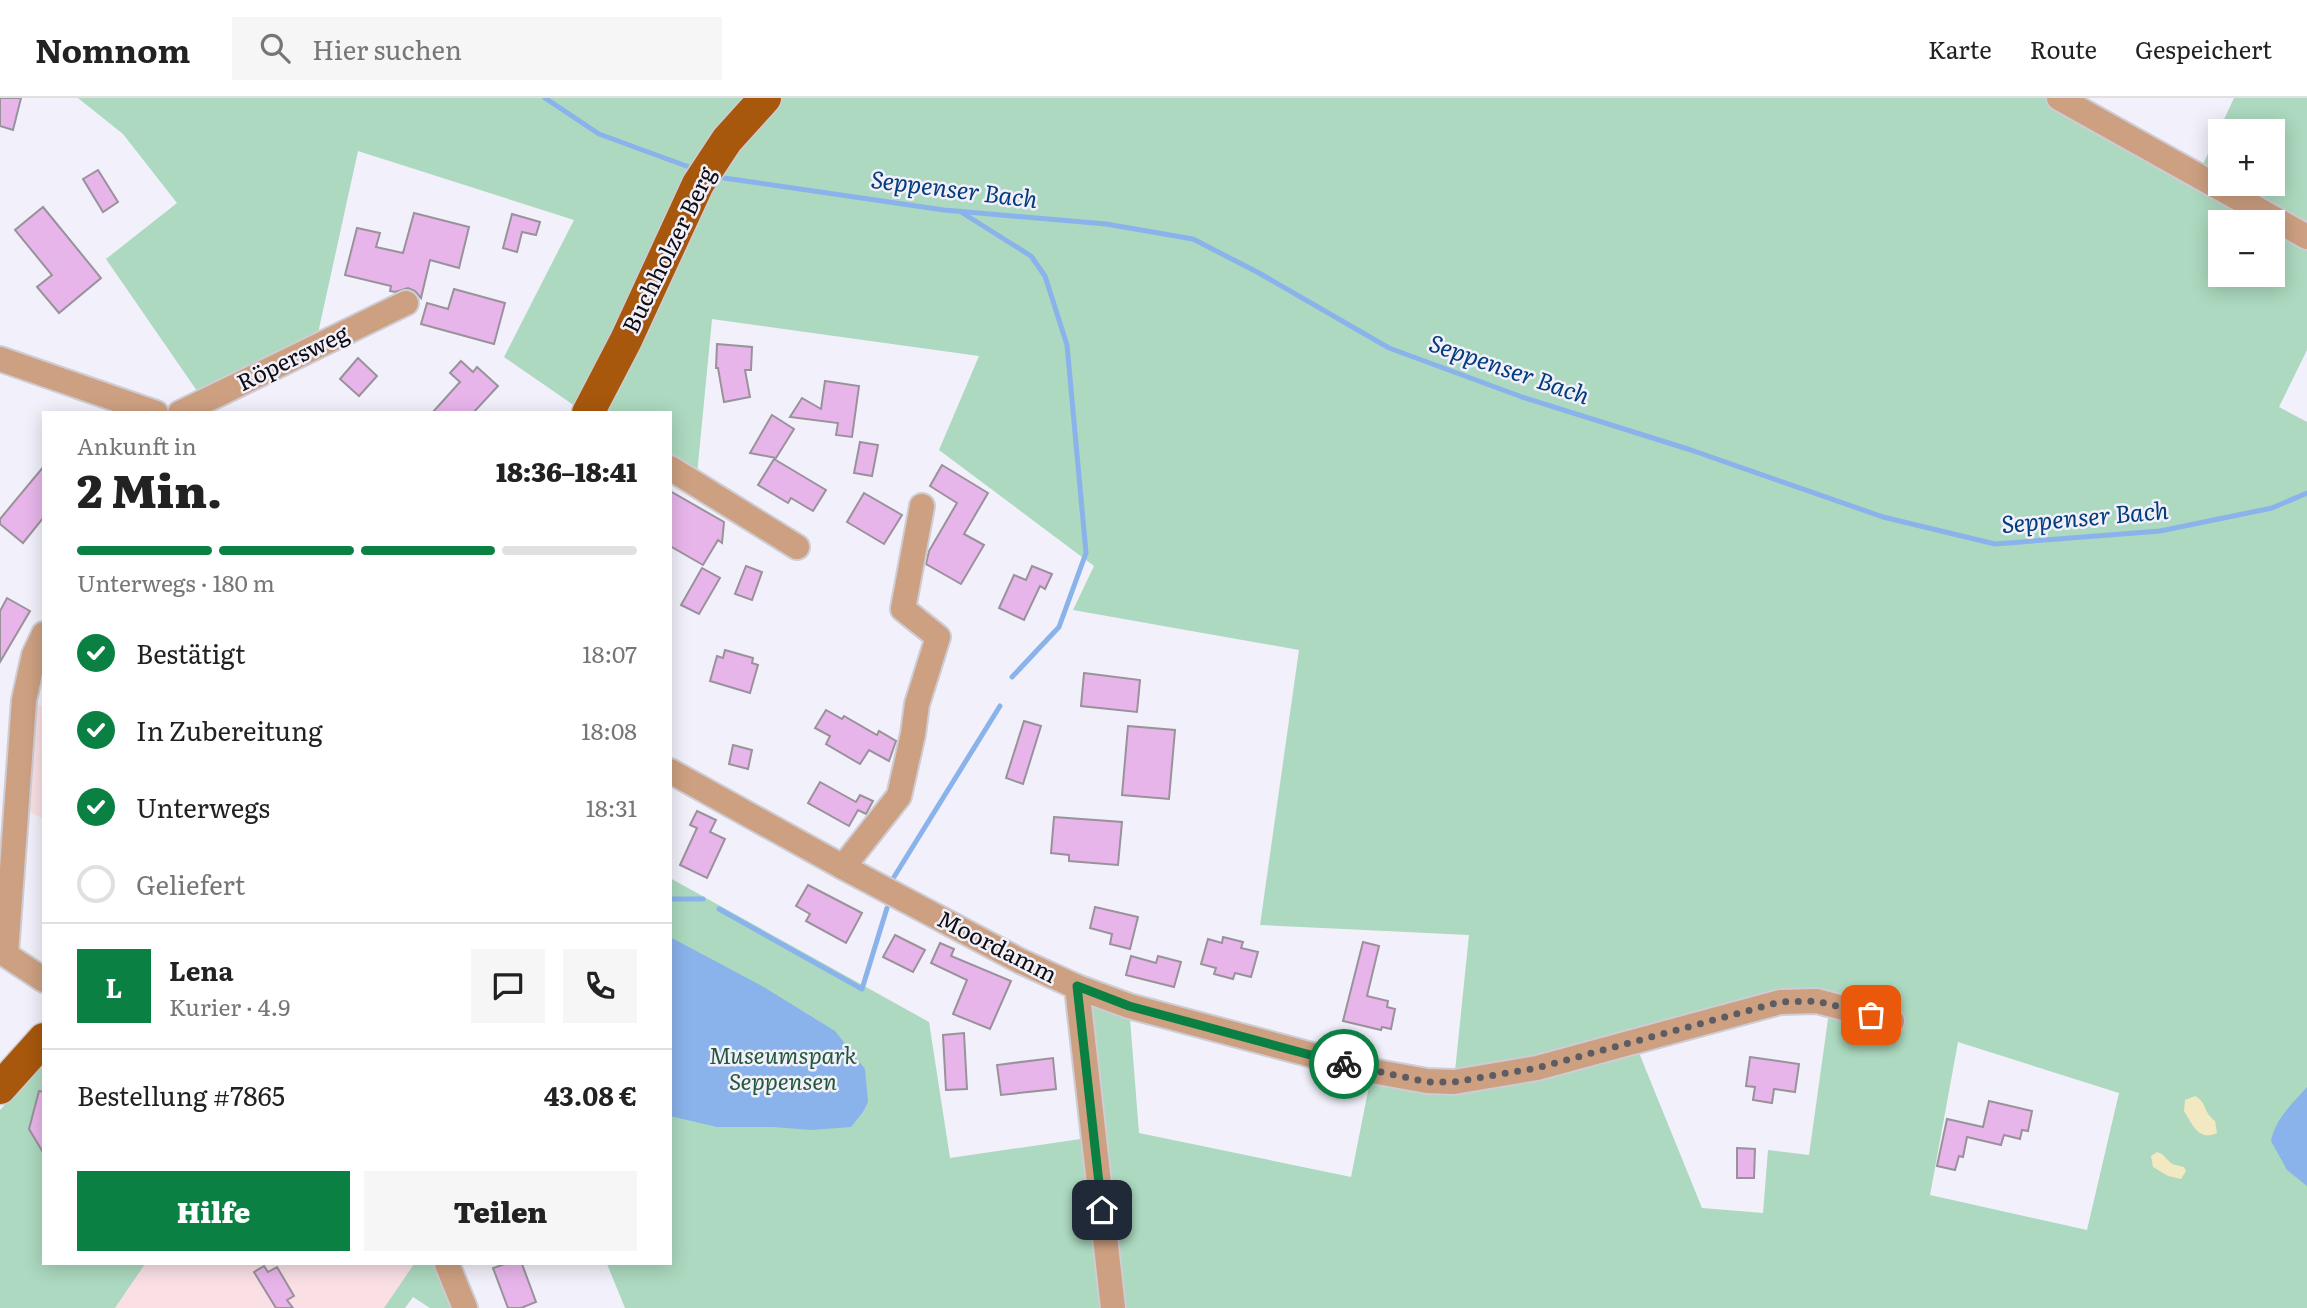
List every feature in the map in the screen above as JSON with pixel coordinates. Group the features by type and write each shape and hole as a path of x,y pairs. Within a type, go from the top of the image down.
{"main road":[{"name":"Buchholzer Berg","path":"589,411 626,341 705,172 727,140 765,98"},
{"path":"0,1088 42,1041"}],"street":[{"path":"2059,98 2307,237"},
{"name":"Röpersweg","path":"184,411 406,303"},
{"path":"0,359 150,411"},
{"path":"672,469 797,547"},
{"path":"843,867 899,796 917,704 938,637 903,609 922,506"},
{"path":"42,638 34,655 24,700 3,953 42,979"},
{"name":"Moordamm","path":"672,772 1020,961 1077,986 1129,1006 1372,1072 1427,1082 1454,1082 1537,1068 1780,1002 1817,1001 1892,1021"},
{"path":"1077,986 1113,1308"},
{"path":"447,1265 465,1308"}],"shaded area":[{"path":"24,700 42,706 42,818 16,806"},
{"path":"144,1265 413,1265 384,1308 115,1308"}],"green space":[{"name":"Museumspark Seppensen","path":"78,98 2059,98 2198,175 2208,154 2208,196 2285,196 2285,119 2224,119 2234,98 2307,98 2307,350 2279,407 2307,422 2307,1308 625,1308 607,1265 672,1265 672,879 929,1022 950,1158 1094,1137 1077,987 1129,1006 1139,1133 1351,1177 1372,1071 1454,1081 1469,935 1260,925 1299,650 1073,610 1094,566 939,450 979,356 712,319 696,485 672,469 672,411 582,411 504,357 574,220 358,151 315,347 204,401 106,259 177,203 123,134","holes":["1830,1005 1809,1155 1768,1150 1763,1213 1702,1208 1635,1043","1958,1042 2119,1093 2087,1230 1930,1195"]},
{"path":"42,1064 42,1265 144,1265 115,1308 0,1308 0,1110"},
{"path":"413,1265 447,1265 465,1308 430,1308 413,1297 405,1308 384,1308"}],"sand":[{"path":"2195,1096 2202,1101 2215,1121 2217,1133 2201,1133 2184,1111 2185,1100"},
{"path":"2157,1152 2172,1164 2184,1167 2186,1171 2181,1179 2168,1176 2153,1167 2151,1156"}],"water":[{"path":"672,938 762,986 835,1031 865,1069 868,1102 851,1127 811,1130 717,1127 672,1116"},
{"path":"2307,1087 2307,1186 2287,1170 2271,1141 2280,1118"}],"building":[{"path":"0,98 21,98 13,130 0,126"},
{"path":"98,170 118,202 103,212 83,179"},
{"path":"43,207 101,278 59,313 37,287 52,275 15,230"},
{"path":"414,213 469,227 459,268 430,260 421,298 408,288 390,291 391,286 345,275 357,228 380,233 376,247 403,253"},
{"path":"512,214 540,222 536,235 522,232 517,252 503,248"},
{"path":"454,289 505,303 494,344 421,324 427,303 448,309"},
{"path":"717,344 752,347 751,370 745,370 750,397 724,402 716,368"},
{"path":"358,358 377,376 359,396 340,379"},
{"path":"461,361 473,372 477,367 498,386 475,411 434,411 460,382 450,373"},
{"path":"825,381 859,386 852,437 836,435 838,423 790,417 802,398 821,409"},
{"path":"772,415 794,429 776,458 750,453"},
{"path":"860,442 878,445 872,476 854,473"},
{"path":"774,459 826,490 813,511 791,498 788,503 758,485"},
{"path":"942,465 988,493 964,534 984,545 961,584 926,564 929,551 957,503 930,486"},
{"path":"42,468 42,519 23,543 0,524 0,519"},
{"path":"672,492 724,522 722,543 718,540 703,565 672,547"},
{"path":"864,493 902,515 884,544 847,522"},
{"path":"746,566 762,572 752,600 735,594"},
{"path":"1032,566 1052,574 1045,589 1040,586 1024,620 999,608 1014,575 1026,580"},
{"path":"702,568 720,578 699,614 681,605"},
{"path":"7,598 30,611 0,662 0,611"},
{"path":"725,650 753,658 752,663 758,665 750,693 710,681 717,656 723,658"},
{"path":"1084,673 1140,680 1137,712 1081,706"},
{"path":"826,710 842,719 844,716 877,735 879,731 896,741 889,761 869,750 860,764 826,744 830,736 815,728"},
{"path":"1024,721 1041,726 1023,784 1006,778"},
{"path":"1128,726 1175,730 1169,799 1122,795"},
{"path":"733,745 752,750 748,769 729,764"},
{"path":"820,782 856,802 860,795 873,801 866,814 858,810 849,826 808,803"},
{"path":"697,811 716,820 710,832 725,839 707,878 680,865 697,828 690,825"},
{"path":"1054,817 1122,822 1118,865 1069,861 1069,855 1051,853"},
{"path":"808,885 862,913 846,943 806,921 810,914 796,906"},
{"path":"1095,907 1138,917 1130,949 1110,944 1112,934 1090,928"},
{"path":"895,935 925,950 913,972 883,957"},
{"path":"1223,937 1243,942 1241,948 1258,952 1251,977 1235,973 1233,979 1214,974 1216,968 1201,964 1208,939 1222,943"},
{"path":"1363,942 1379,946 1367,996 1388,1001 1387,1007 1395,1009 1391,1029 1382,1027 1381,1030 1343,1021"},
{"path":"940,943 954,949 951,956 1011,981 990,1029 953,1014 967,980 931,963"},
{"path":"1131,956 1156,963 1158,956 1181,962 1174,987 1126,975"},
{"path":"964,1033 967,1089 946,1090 943,1035"},
{"path":"1750,1057 1799,1064 1795,1092 1774,1089 1772,1103 1753,1100 1755,1087 1746,1086"},
{"path":"1053,1058 1056,1089 1001,1095 997,1065"},
{"path":"39,1091 42,1092 42,1151 29,1129"},
{"path":"1989,1101 2032,1111 2028,1131 2022,1130 2020,1139 2004,1135 2001,1145 1967,1137 1963,1157 1959,1156 1955,1170 1937,1166 1947,1119 1983,1127"},
{"path":"1737,1148 1755,1149 1754,1178 1737,1178"},
{"path":"522,1265 536,1302 521,1308 508,1308 493,1268"},
{"path":"264,1266 268,1272 277,1267 294,1296 287,1300 293,1308 276,1308 254,1272"}],"waterway":[{"name":"Seppenser Bach","path":"545,98 599,134 689,167"},
{"name":"Seppenser Bach","path":"717,177 944,210 1106,224 1193,239 1259,273 1389,348 1522,397 1691,450 1883,517 1995,544 2160,531 2272,508 2307,493"},
{"path":"961,212 1031,256 1045,276 1067,345 1086,553 1059,627 1012,677"},
{"path":"894,877 1000,706"},
{"path":"672,899 703,899"},
{"path":"719,909 862,989 887,908"}],"way so far":[{"path":"1344,1064 1427,1082 1454,1082 1537,1068 1780,1002 1817,1001 1871,1015"}],"route":[{"path":"1102,1210 1077,986 1129,1006 1344,1064"}]}
